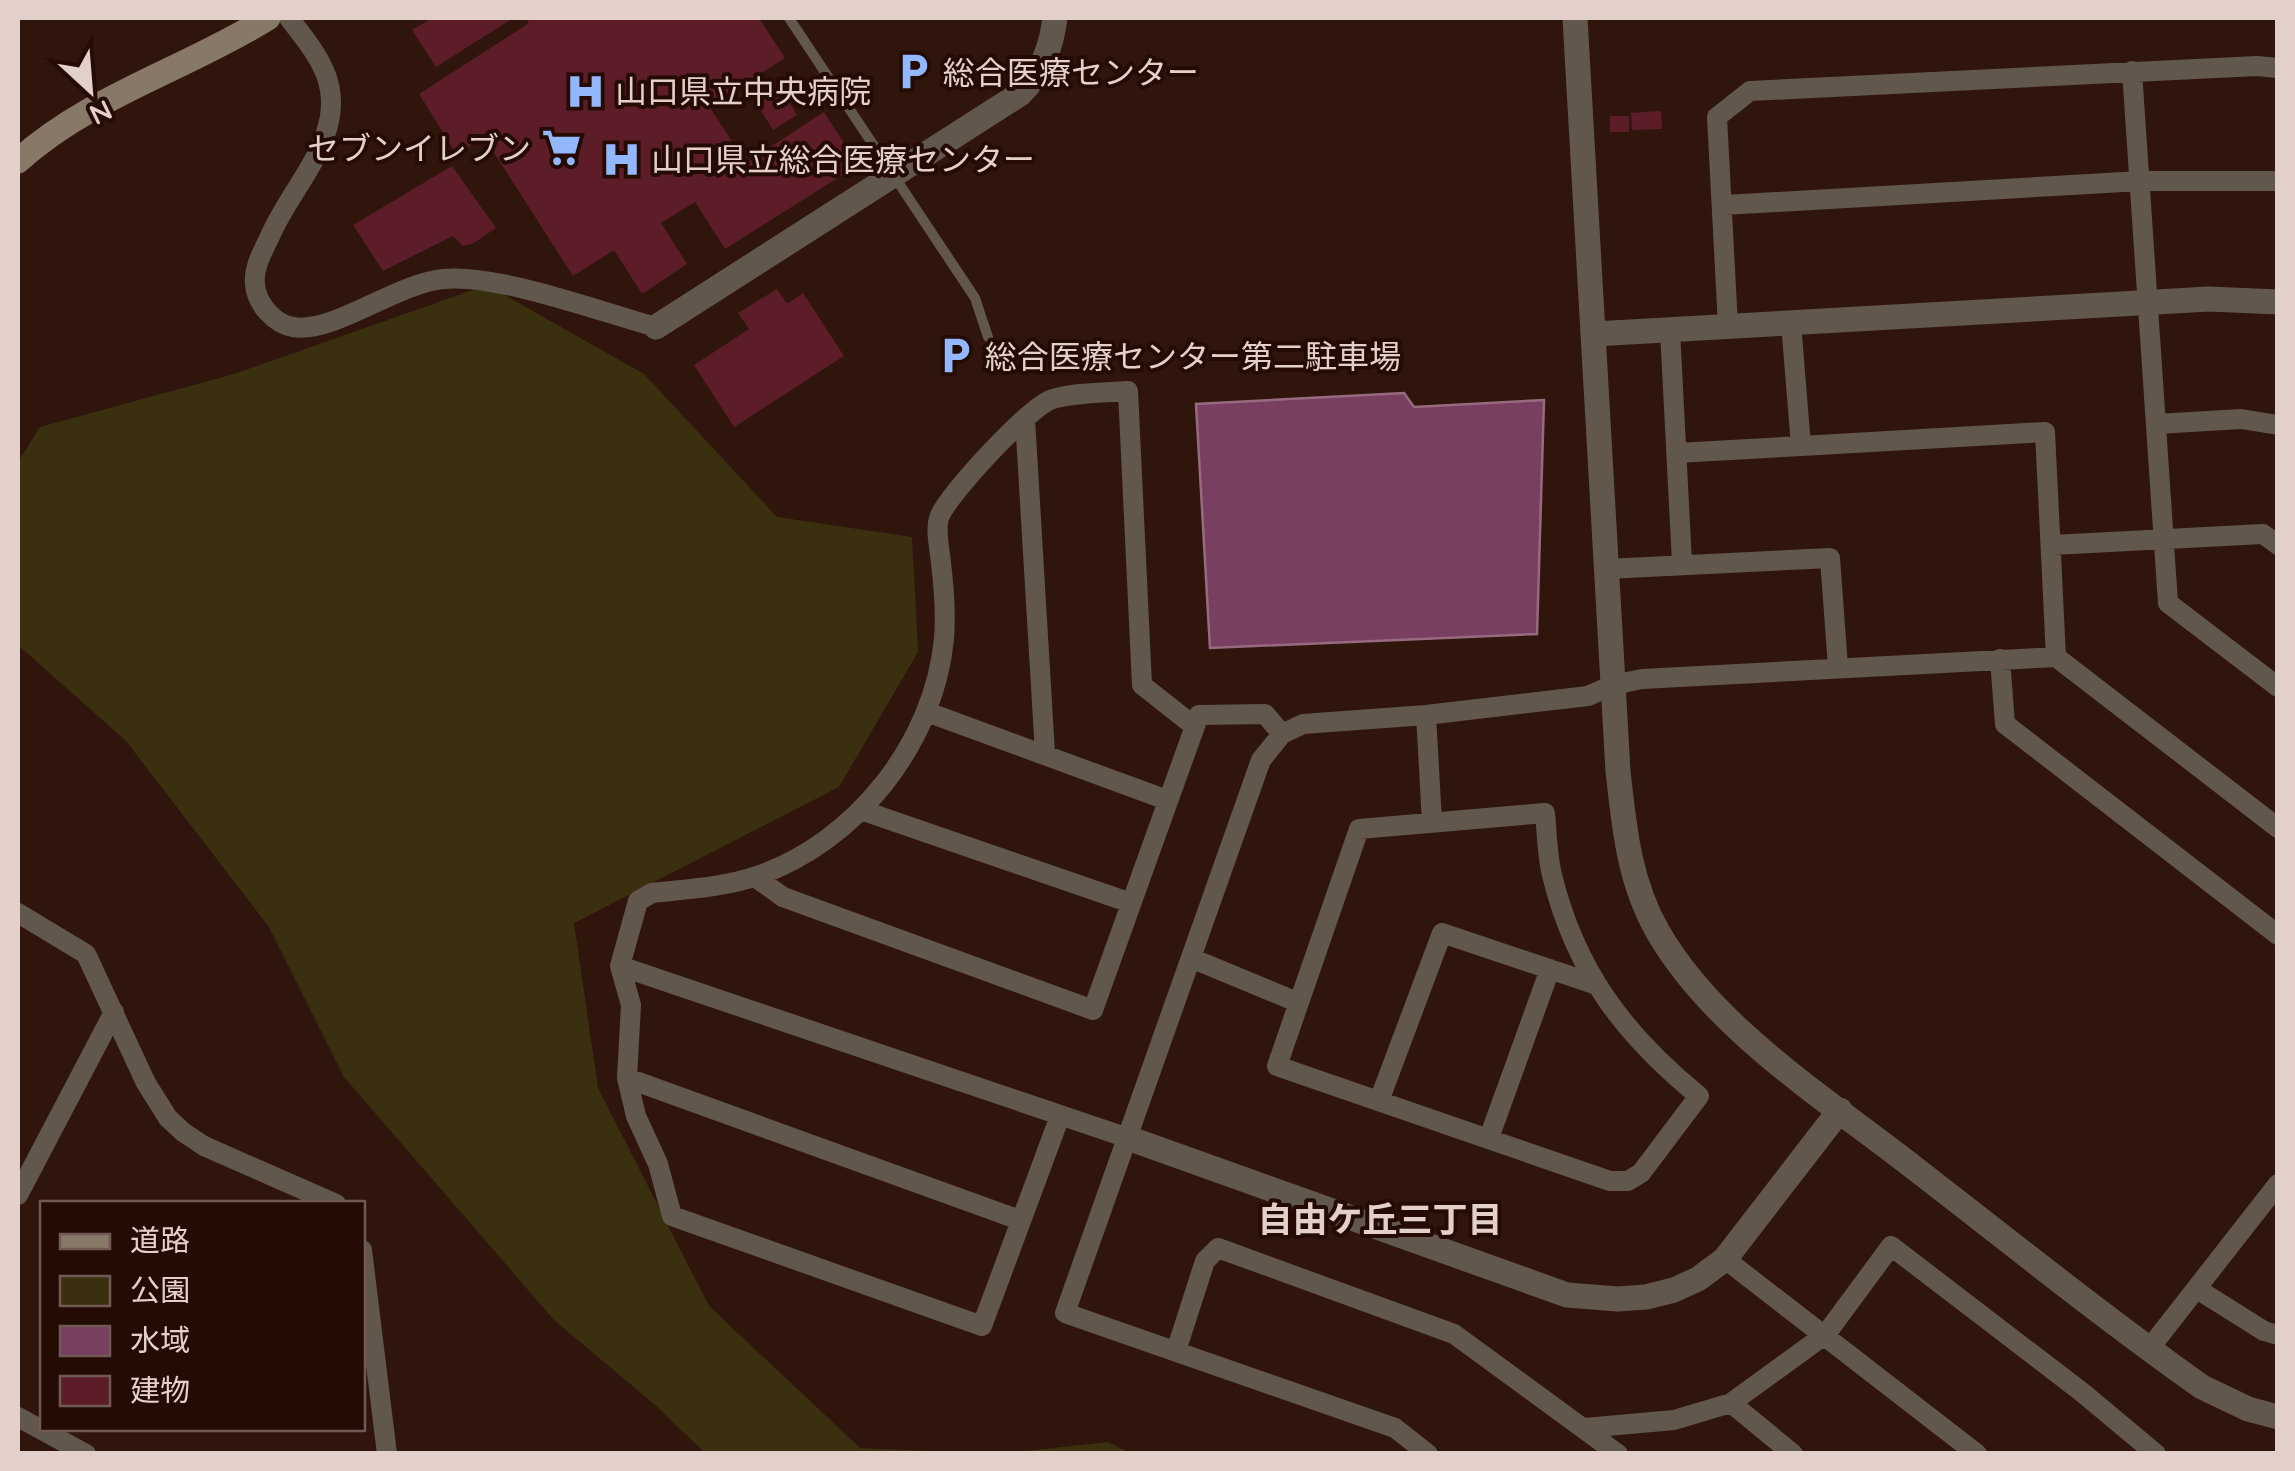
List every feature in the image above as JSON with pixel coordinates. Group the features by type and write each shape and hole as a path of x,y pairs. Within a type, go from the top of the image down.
{"main road":[{"path":"18,162 72,120 268,18"}],"street":[{"path":"289,18 326,75 332,101 329,125 320,148 277,221 256,268 258,296 280,323 295,328 314,326 352,313 392,292 446,278 482,280 656,328 1020,94 1036,78 1048,53 1055,18"},
{"path":"1576,18 1612,685 1627,849 1656,928 1706,999 1840,1110 2149,1350 2202,1387 2248,1409 2278,1416"},
{"path":"1728,326 1717,117 1750,91 2278,68"},
{"path":"2132,72 2168,602 2278,687"},
{"path":"1724,205 2141,181 2278,181"},
{"path":"1594,334 2209,299 2278,302"},
{"path":"1791,323 1801,446"},
{"path":"1670,330 1682,563"},
{"path":"1060,1116 982,1326 672,1216 658,1164 636,1116 628,1078 631,1005 620,966 638,900 652,893 754,877 827,840 861,810 894,772 926,712 940,668 944,634 939,518 970,474 1050,399 1128,391 1142,685 1194,726"},
{"path":"2157,424 2240,419 2278,425"},
{"path":"1026,420 1045,753"},
{"path":"1677,453 2045,432 2056,657"},
{"path":"2052,545 2263,534 2278,545"},
{"path":"1606,569 1830,558 1838,667"},
{"path":"1428,1454 1395,1428 1065,1313 1261,760 1282,734 1303,724 1426,715 1588,696 1612,685 1642,679 2056,657 2278,828"},
{"path":"2000,658 2005,724 2278,935"},
{"path":"926,712 1168,800"},
{"path":"754,877 783,897 1093,1010 1199,715 1265,714 1282,734"},
{"path":"1426,715 1432,822"},
{"path":"861,810 1131,903"},
{"path":"1545,813 1552,873 1574,942 1594,984 1658,1062 1698,1096 1641,1173 1628,1181 1610,1181 1276,1066 1359,829 1432,822 1545,813"},
{"path":"18,913 86,954 146,1082 168,1118 183,1132 204,1146 329,1201"},
{"path":"1379,1101 1442,933 1594,984"},
{"path":"1191,958 1297,1002"},
{"path":"620,966 1128,1138 1567,1295 1646,1297 1674,1290 1725,1259 1840,1110"},
{"path":"1489,1138 1550,970"},
{"path":"18,1195 114,1012"},
{"path":"628,1078 1020,1220"},
{"path":"2149,1350 2273,1199"},
{"path":"1585,1428 1674,1420 1731,1403 1826,1334 1891,1246 2156,1454"},
{"path":"1176,1351 1205,1260 1218,1248 1454,1334 1618,1454"},
{"path":"1725,1259 1977,1454"},
{"path":"365,1274 387,1454"},
{"path":"2196,1289 2264,1331 2278,1335"},
{"path":"1731,1403 1793,1454"},
{"path":"43,1431 86,1454"}],"lane":[{"path":"790,18 975,298 988,338"}],"green space":[{"path":"487,285 644,374 777,517 912,537 918,652 839,787 574,923 598,1088 709,1306 860,1448 970,1453 705,1453 654,1404 554,1320 344,1077 269,927 126,741 18,645 18,462 40,427 234,374"},
{"path":"1108,1442 1130,1453 1006,1453"}],"water":[{"path":"1404,393 1414,407 1544,400 1537,634 1210,648 1196,404"}],"building":[{"path":"432,18 513,18 436,67 412,30"},
{"name":"山口県立総合医療センター","path":"525,18 759,18 785,58 709,106 746,163 824,112 858,165 725,249 695,202 661,223 687,264 642,294 614,250 573,276 484,137 457,155 419,94 529,23"},
{"path":"777,81 797,115 773,130 752,96"},
{"path":"1661,111 1662,129 1632,130 1631,113"},
{"path":"1610,116 1629,116 1629,132 1610,132"},
{"path":"452,166 496,228 463,246 453,236 383,271 353,225"},
{"path":"777,289 787,304 803,293 844,356 734,427 694,365 749,329 738,313"}],"place":[{"name":"総合医療センター","path":"913,72"},
{"name":"山口県立中央病院","path":"585,91"},
{"name":"セブンイレブン","path":"561,148"},
{"name":"山口県立総合医療センター","path":"621,159"},
{"name":"総合医療センター第二駐車場","path":"955,356"}],"district":[{"name":"自由ケ丘三丁目","path":"1380,1219"}]}
